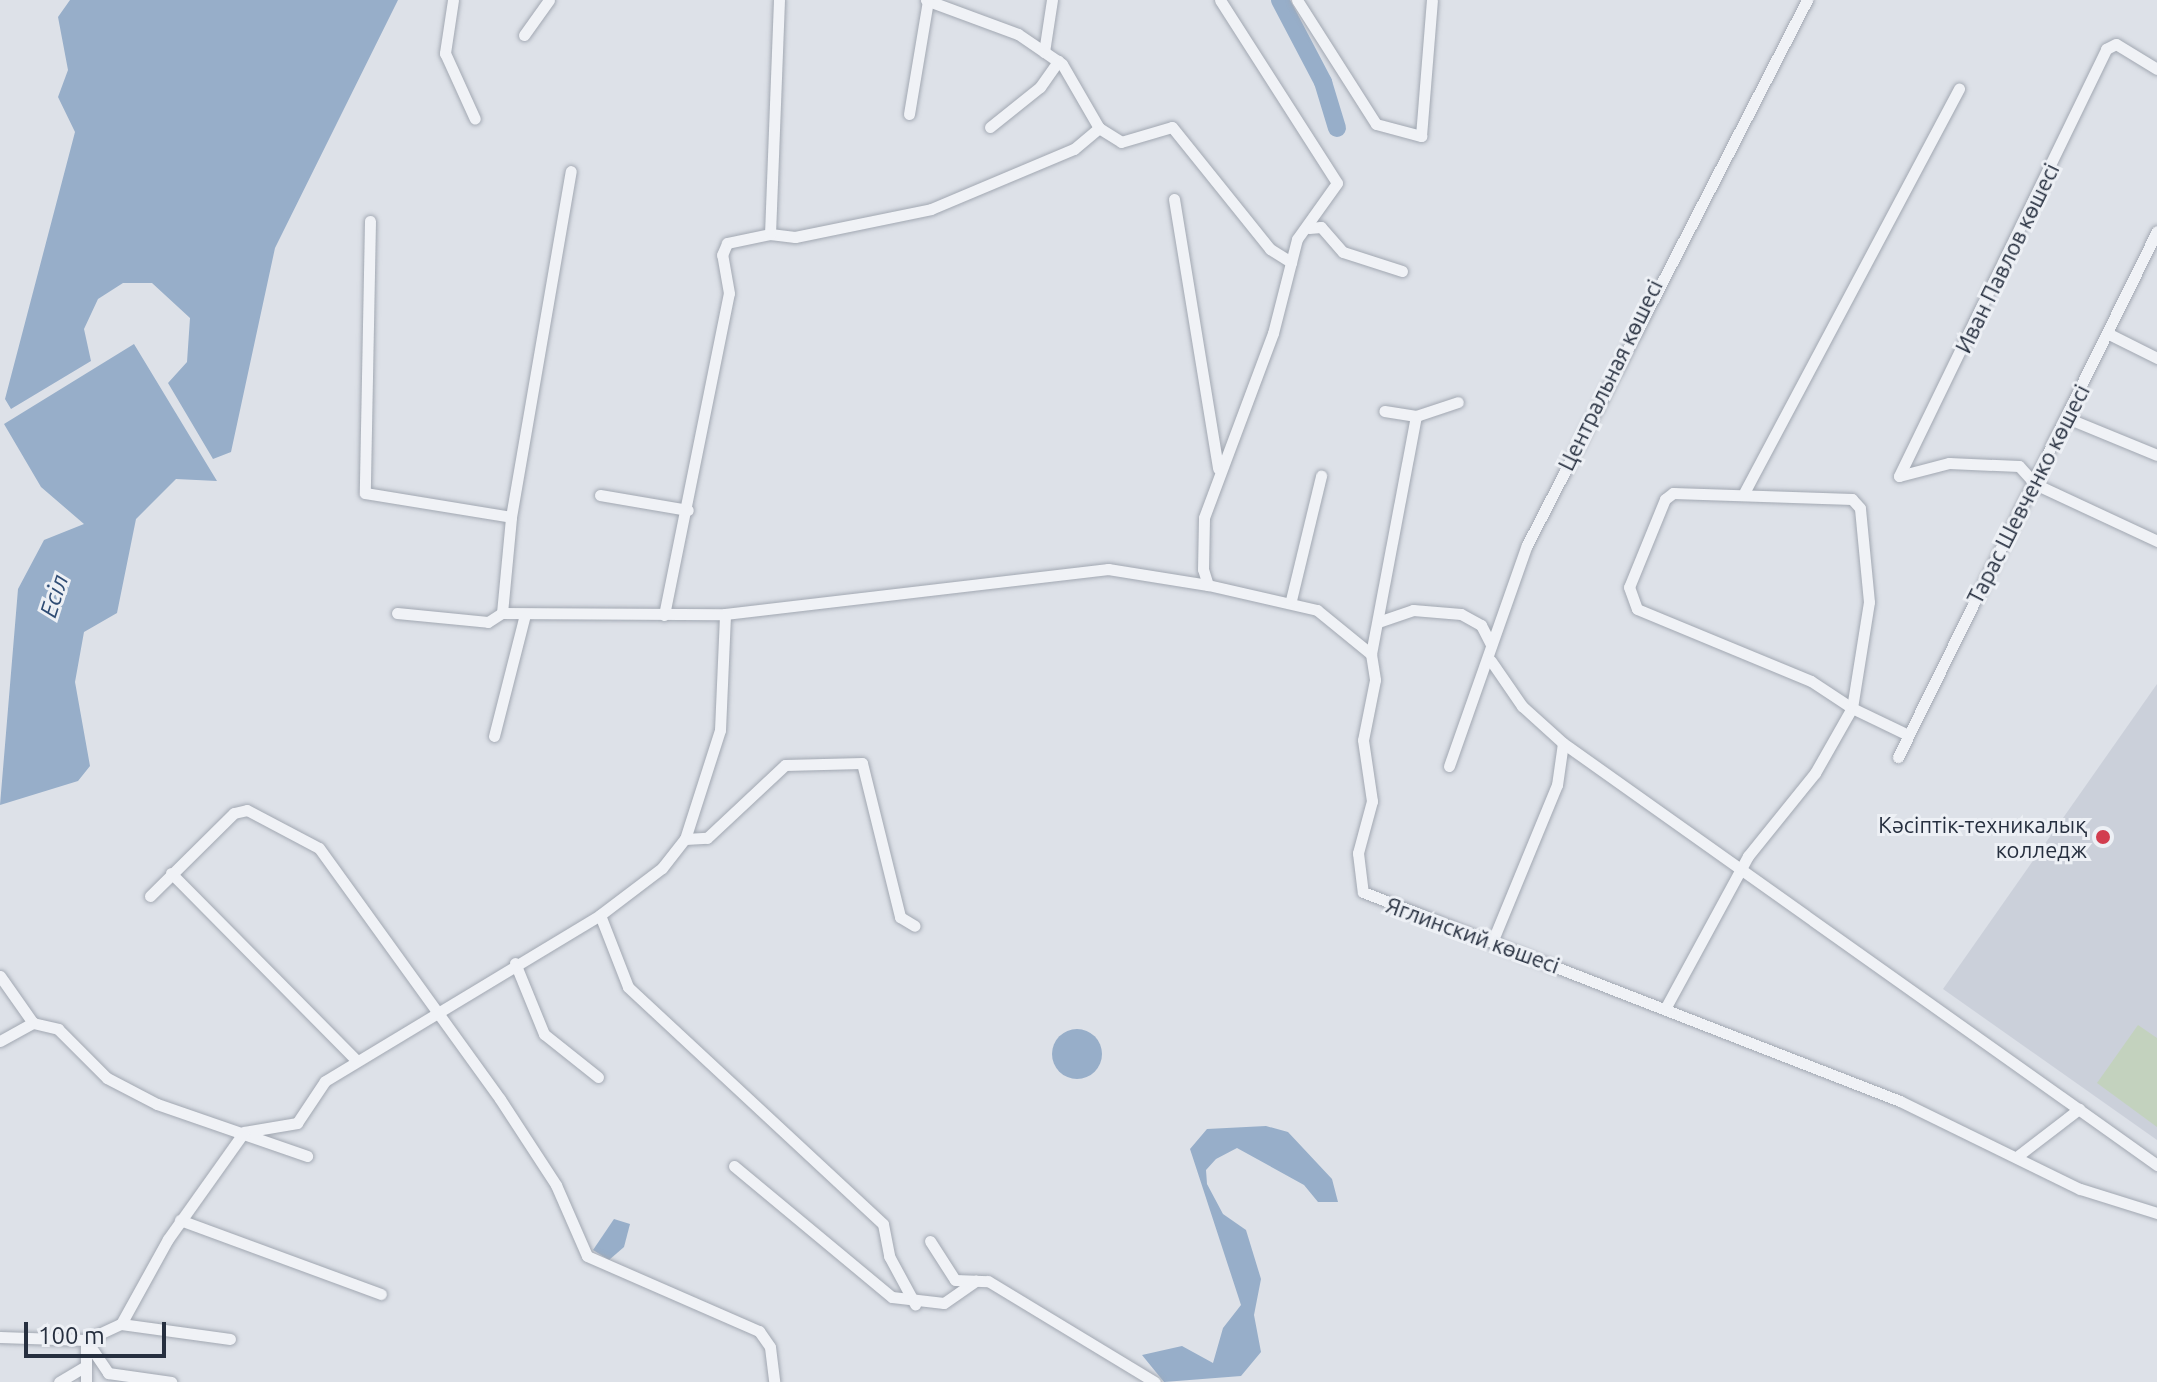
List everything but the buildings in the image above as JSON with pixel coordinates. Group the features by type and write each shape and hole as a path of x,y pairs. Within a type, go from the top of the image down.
{"street":[{"path":"453,0 445,53 475,119"},
{"path":"524,35 549,0"},
{"path":"770,234 779,0"},
{"path":"909,114 927,0 1018,34 1058,61 1079,84 1099,128 1121,142 1172,127 1262,240 1291,262"},
{"path":"1044,52 1052,0"},
{"path":"1208,585 1199,538 1219,469 1263,360 1297,239 1309,228 1337,183 1220,0"},
{"path":"1297,0 1376,124 1421,136 1432,0"},
{"name":"Центральная көшесі","path":"1449,766 1491,661 1491,645 1534,530 1807,0"},
{"name":"Иван Павлов көшесі","path":"2035,484 2019,466 1949,463 1899,476 2106,49 2116,44 2157,69"},
{"path":"990,127 1040,87 1058,61"},
{"path":"1744,493 1959,89"},
{"path":"664,615 688,510 729,293 722,255 727,243 770,234 795,237 931,209 1074,149 1099,128"},
{"path":"502,613 511,517 571,171"},
{"path":"1174,199 1219,469"},
{"path":"370,221 365,493 511,517"},
{"path":"1309,228 1321,227 1343,252 1402,271"},
{"name":"Тарас Шевченко көшесі","path":"1898,757 2154,245 2157,231"},
{"path":"2109,334 2157,358"},
{"path":"1384,411 1416,416 1458,402"},
{"path":"397,613 488,622 502,613 725,614 1108,569 1291,600 1340,625 1371,654 1381,621 1379,586 1416,416"},
{"path":"2067,418 2157,455"},
{"path":"1291,600 1321,476"},
{"path":"2035,484 2157,541"},
{"path":"1666,1007 1744,868 1815,773 1852,708 1869,602 1860,508 1840,496 1673,493 1665,499 1629,600 1830,690 1852,708 1908,735"},
{"path":"600,495 688,510"},
{"path":"1381,621 1413,610 1461,614 1481,625 1491,645"},
{"path":"494,736 525,614"},
{"path":"121,1324 180,1220 244,1132 297,1123 325,1081 515,963 600,915 662,868 685,839 720,730 725,614"},
{"name":"Яглинский көшесі","path":"1371,654 1375,680 1363,740 1372,801 1358,853 1363,892 1666,1007 2019,1155 2080,1189 2157,1213"},
{"path":"1491,661 1522,706 1563,743 1744,868 2157,1165"},
{"path":"1493,940 1557,785 1563,743"},
{"path":"685,839 707,838 785,765 862,763 900,917 915,926"},
{"path":"150,896 234,813 259,815 326,855 440,1011 556,1185 587,1256 759,1331 770,1347 774,1382"},
{"path":"171,873 357,1061"},
{"path":"600,915 628,987 883,1224 889,1256 915,1304"},
{"path":"515,963 544,1034 598,1077"},
{"path":"0,976 33,1023 58,1029 107,1078 307,1156"},
{"path":"0,1041 33,1023"},
{"path":"2019,1155 2079,1109"},
{"path":"734,1166 869,1282 915,1304 944,1303 976,1281"},
{"path":"180,1220 381,1294"},
{"path":"930,1241 955,1280 976,1281 1078,1331 1155,1382"},
{"path":"0,1337 86,1340 121,1324 230,1339"},
{"path":"86,1340 82,1368 86,1382"},
{"path":"86,1340 108,1373 171,1382"},
{"path":"59,1382 82,1368"}],"shaded area":[{"name":"Кәсіптік-техникалық колледж","path":"2157,684 2157,1140 1943,989"}],"green space":[{"path":"2138,1025 2157,1038 2157,1127 2097,1083"}],"water":[{"path":"70,0 398,0 275,248 231,452 213,459 168,383 187,362 190,318 152,283 123,283 98,299 84,329 91,361 11,409 5,399 75,132 58,97 68,70 58,17"},
{"name":"Есіл","path":"134,344 217,481 176,479 136,519 117,613 84,632 75,682 90,766 78,781 0,805 18,589 44,540 84,524 41,487 4,424"},
{"path":"1077,1029 1094,1037 1102,1054 1094,1071 1077,1079 1060,1071 1052,1054 1060,1037"},
{"path":"1266,1126 1288,1132 1332,1179 1338,1202 1318,1202 1304,1185 1237,1148 1216,1159 1206,1170 1207,1184 1223,1214 1246,1230 1261,1279 1254,1315 1261,1352 1241,1376 1164,1382 1142,1355 1182,1346 1213,1363 1223,1328 1241,1305 1190,1149 1207,1129"},
{"path":"614,1219 630,1224 624,1247 609,1260 593,1250"}],"waterway":[{"path":"1280,0 1323,82 1337,128"}],"place":[{"name":"Кәсіптік-техникалық колледж","path":"2103,837"}]}
